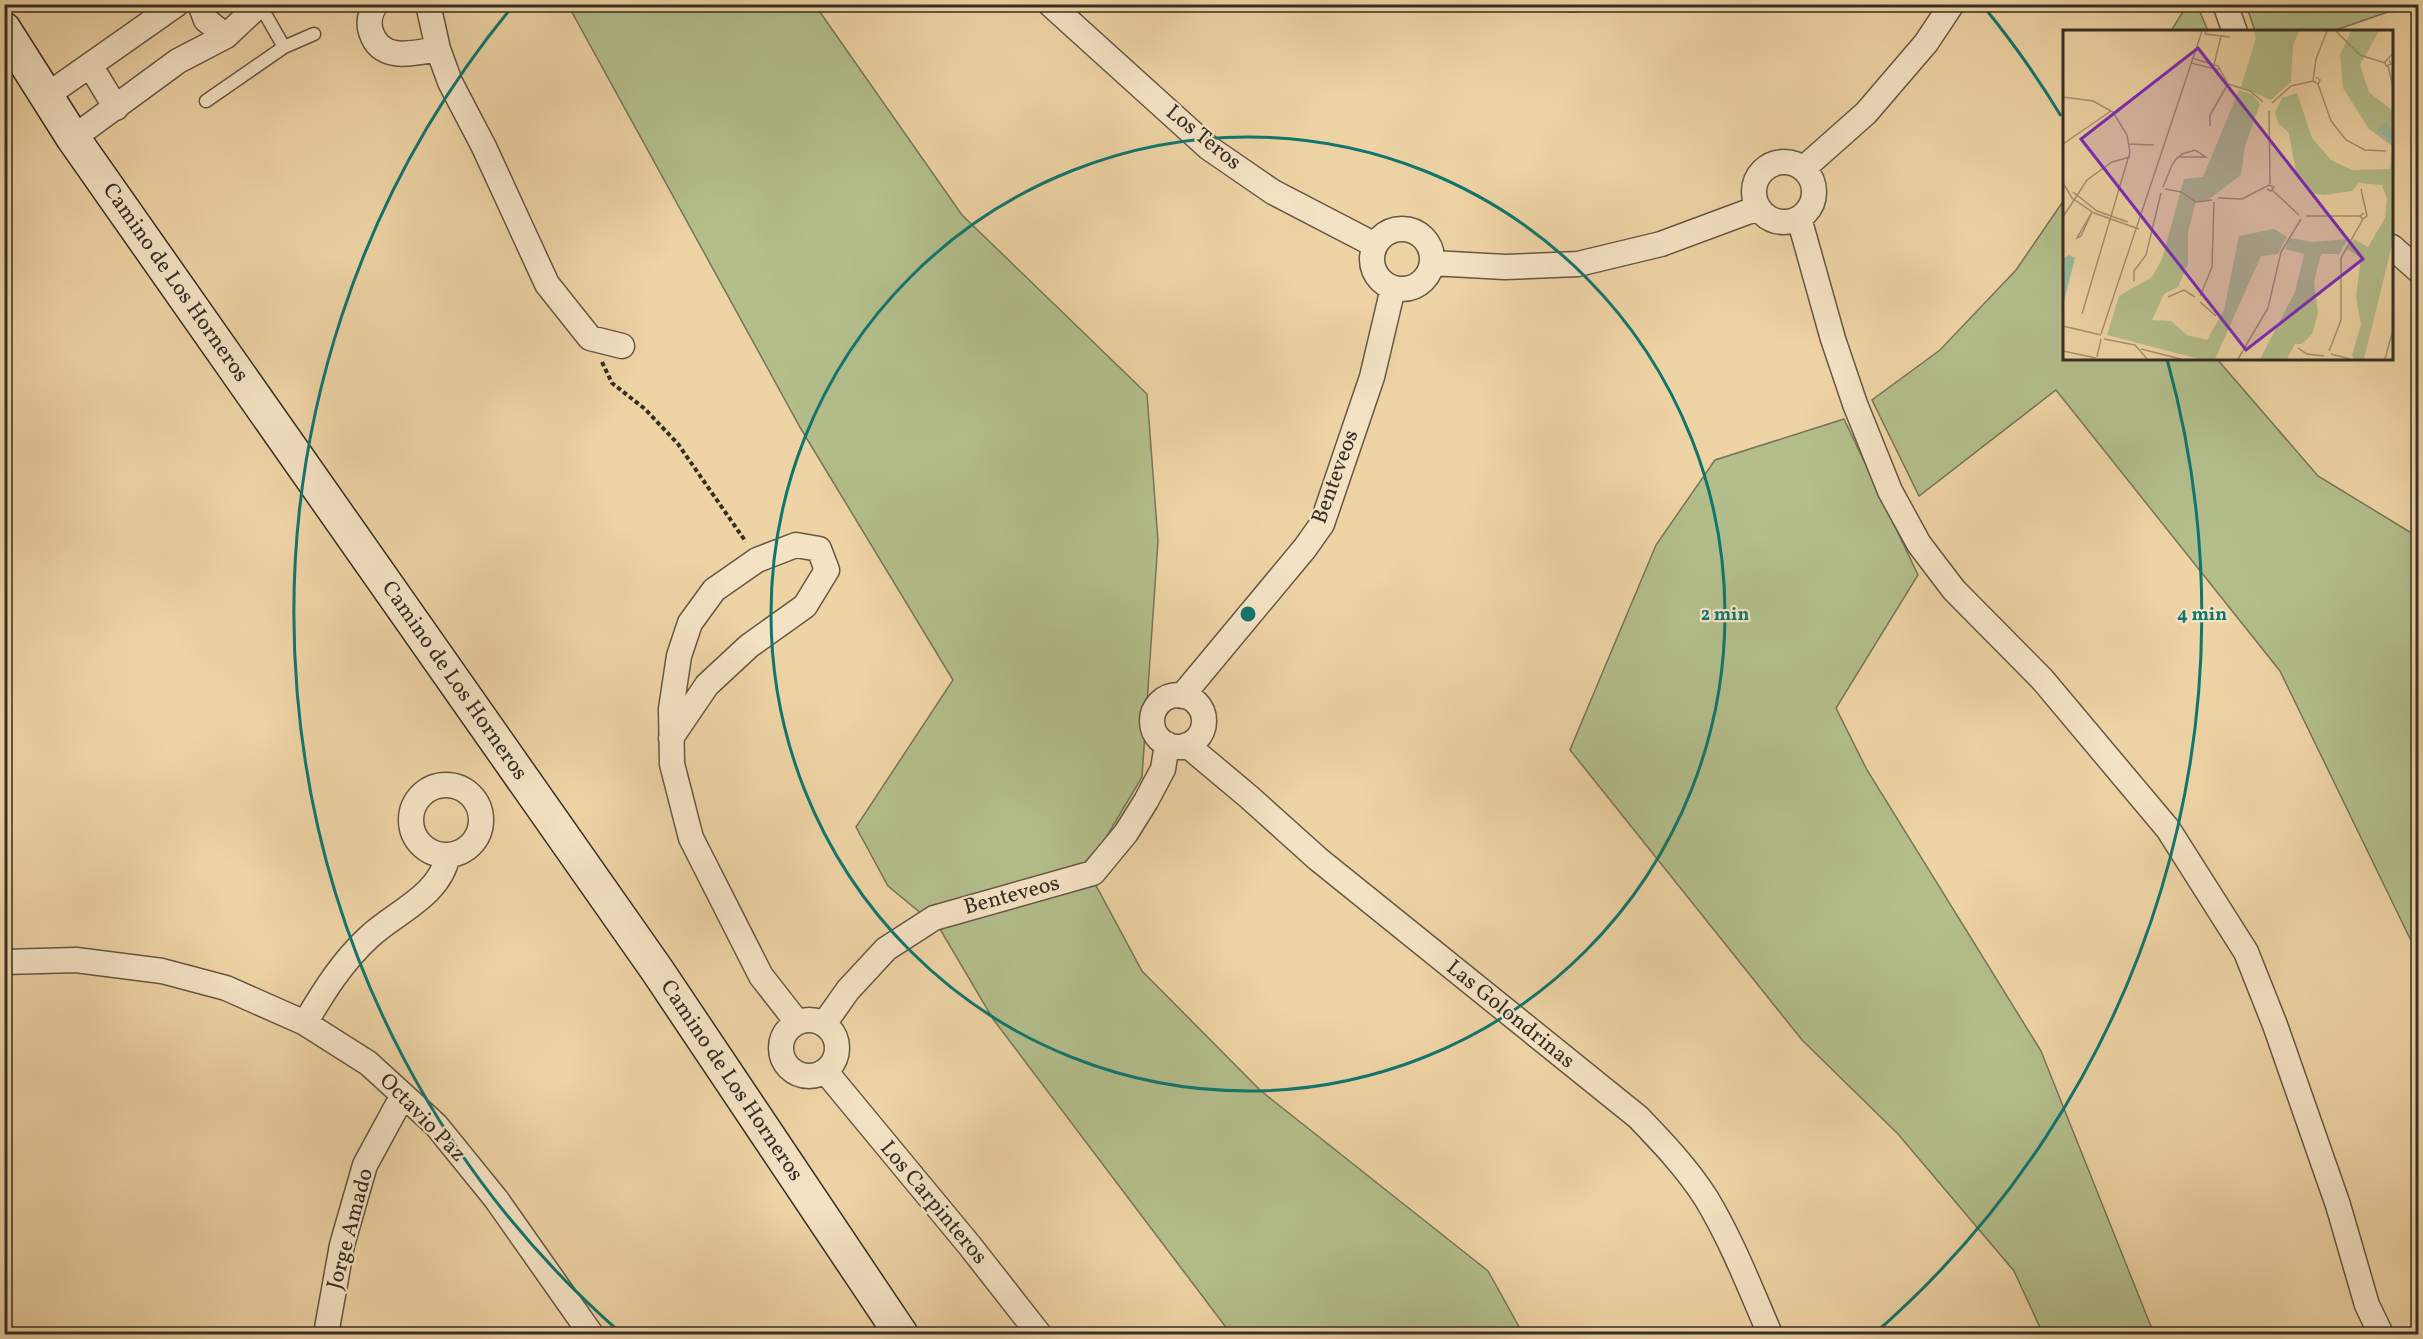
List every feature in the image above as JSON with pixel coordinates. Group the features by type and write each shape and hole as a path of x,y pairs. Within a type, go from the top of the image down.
{"street":[{"path":"46,96 177,4"},
{"path":"200,4 207,20 226,36"},
{"path":"376,4 370,18 370,29 374,39 381,47 391,53 402,55 438,49"},
{"path":"428,4 438,49 450,82 484,147 547,284 590,338 622,346"},
{"name":"Los Teros","path":"1050,4 1209,148 1273,192 1375,245"},
{"path":"1804,168 1866,113 1926,43 1952,4"},
{"path":"2226,4 2234,30"},
{"path":"73,138 178,62 226,36 260,5"},
{"name":"Camino de Los Horneros","path":"4,29 73,138 657,970 902,1335"},
{"path":"90,65 116,108"},
{"path":"1786,161 1804,168 1810,176 1815,194 1807,212 1799,218 1782,222 1772,220 1758,208 1754,200 1754,190 1761,172 1768,166 1786,161"},
{"path":"1432,263 1504,267 1578,264 1661,244 1758,208"},
{"path":"1799,218 1833,339 1855,404 1890,490 1919,544 1954,590 2042,679 2168,829 2246,952 2275,1025 2338,1205 2367,1305 2381,1335"},
{"path":"1397,229 1416,232 1429,245 1432,263 1429,273 1422,281 1413,287 1403,289 1385,284 1374,271 1372,262 1375,245 1388,232 1397,229"},
{"path":"2393,249 2418,270"},
{"name":"Benteveos","path":"1182,696 1305,548 1322,524 1372,377 1393,288"},
{"path":"671,738 707,685 749,646 805,606 827,570 819,549 796,545 757,560 714,590 690,623 679,656 671,709 671,738 672,764 691,838 761,976 797,1022"},
{"name":"Benteveos","path":"824,1024 848,990 886,949 934,918 1093,873 1126,833 1177,745 1200,735 1204,718 1197,703 1182,696 1174,696 1160,703 1152,718 1155,734 1177,745"},
{"name":"Las Golondrinas","path":"1177,745 1249,796 1318,859 1638,1117 1679,1161 1705,1196 1728,1238 1770,1335"},
{"path":"305,1023 334,974 369,937 428,893 445,871 448,855"},
{"name":"Octavio Paz","path":"4,962 76,960 162,971 226,988 305,1023 368,1064 436,1125 496,1199 591,1335"},
{"path":"815,1020 824,1024 831,1030 838,1047 832,1065 826,1072 808,1077 790,1070 781,1054 783,1035 797,1022 815,1020"},
{"name":"Los Carpinteros","path":"826,1072 970,1246 1039,1335"},
{"name":"Jorge Amado","path":"326,1335 342,1245 366,1165 403,1095"}],"lane":[{"path":"260,5 284,47"},
{"path":"206,101 284,47 314,34"}],"path":[{"path":"590,338 612,383 645,409 678,444 757,560"}],"green space":[{"path":"1658,4 1656,7 1572,12 1522,5"},
{"path":"568,5 815,5 962,215 1147,394 1158,541 1142,777 1104,841 1084,863 1142,971 1261,1091 1488,1271 1523,1334 1231,1334 993,1019 940,929 888,886 856,827 953,680 801,429"},
{"path":"2187,5 2197,5 2208,30 2172,30"},
{"path":"2246,5 2408,5 2336,30 2255,30"},
{"path":"2408,5 2418,5 2418,18"},
{"path":"2063,201 2063,360 2218,360 2318,476 2418,537 2418,955 2280,671 2056,390 1919,496 1872,400 1940,350 2016,270"},
{"path":"1844,419 1918,575 1836,708 1867,770 2041,1051 2156,1334 2043,1334 2014,1271 1898,1134 1802,1040 1570,750 1656,545 1715,460"}]}
